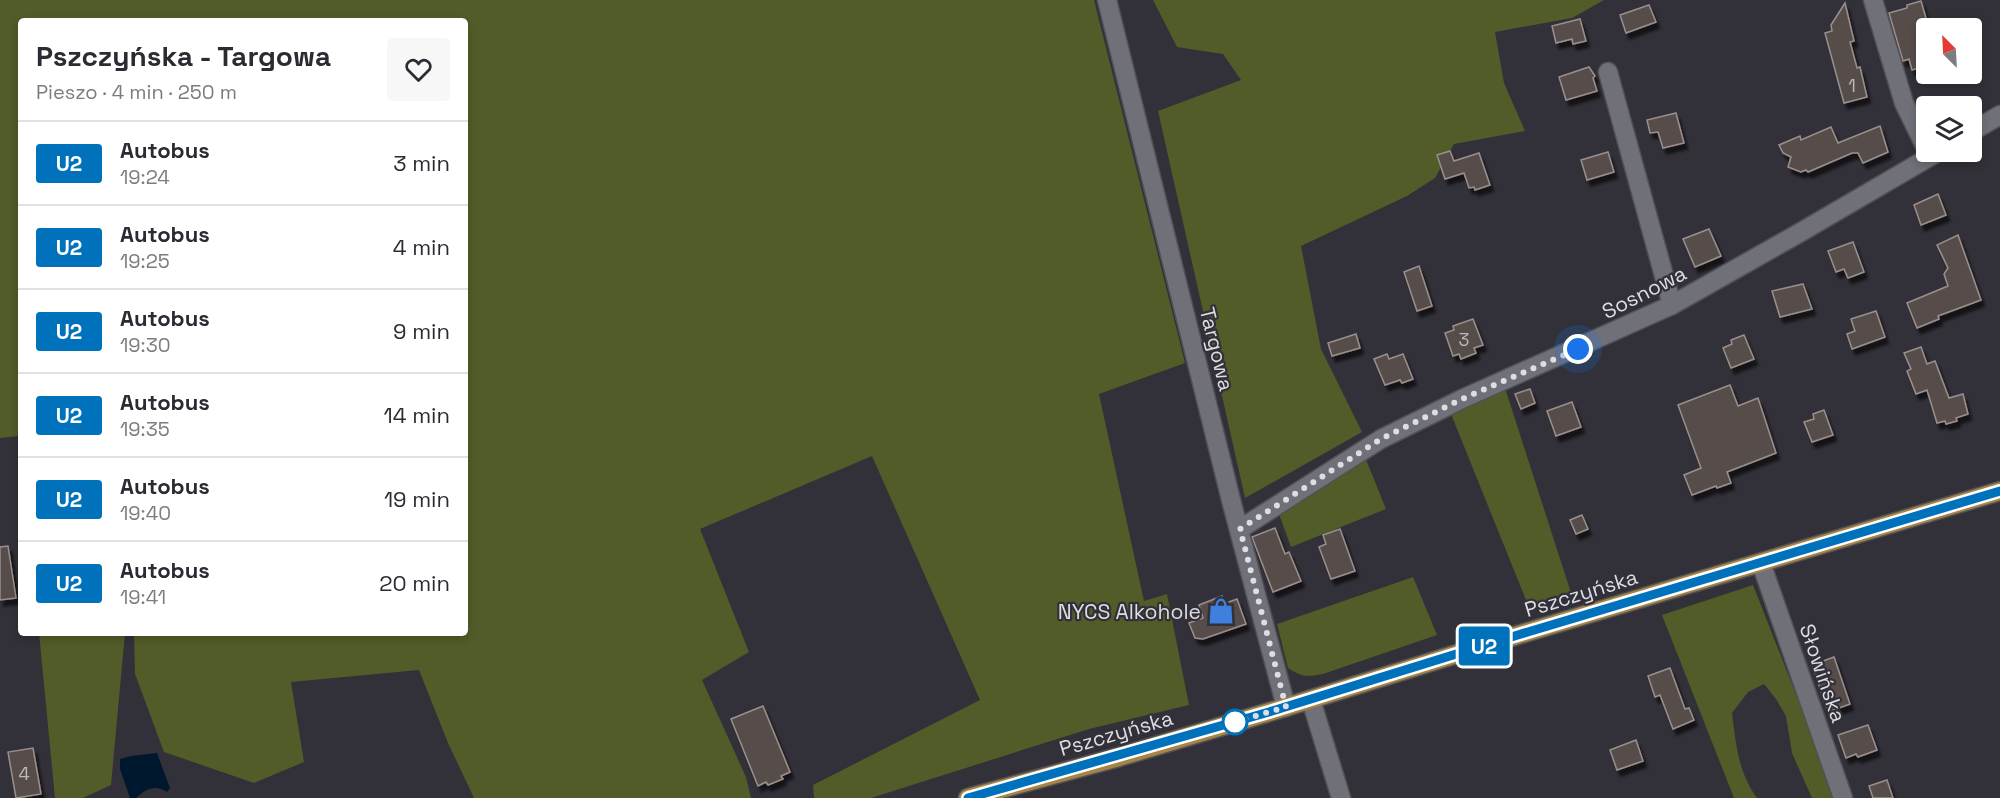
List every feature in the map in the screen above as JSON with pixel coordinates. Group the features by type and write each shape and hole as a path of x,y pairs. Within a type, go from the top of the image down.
{"main road":[{"name":"Pszczyńska","path":"968,798 1119,757 1311,700 2000,491"}],"street":[{"name":"Targowa","path":"1107,0 1232,504 1286,707"},
{"path":"1873,0 1904,103 1916,126"},
{"path":"1608,72 1672,305"},
{"path":"1982,126 2000,115"},
{"name":"Sosnowa","path":"1240,529 1381,439 1462,399 1672,305 1801,232 1916,161"},
{"name":"Słowińska","path":"1761,563 1843,798"},
{"path":"1311,700 1341,798"}],"green space":[{"path":"0,0 1094,0 1185,363 1099,394 1144,601 1167,594 1189,705 1089,729 871,798 814,798 813,785 980,700 872,456 700,529 749,652 702,680 746,777 751,798 474,798 448,743 419,670 291,682 304,762 254,783 164,752 135,674 134,636 468,636 468,18 18,18 18,436 0,438"},
{"path":"1153,0 1604,0 1572,18 1495,32 1504,83 1525,131 1454,144 1435,178 1407,196 1301,246 1321,349 1362,432 1245,498 1158,111 1241,80 1223,54 1177,47"},
{"path":"1505,388 1572,596 1528,605 1451,414"},
{"path":"1365,457 1386,509 1291,547 1279,514"},
{"path":"1413,577 1437,635 1323,674 1305,676 1288,668 1277,624"},
{"path":"1753,585 1836,798 1812,798 1792,753 1786,716 1764,684 1748,692 1732,713 1742,768 1757,798 1734,798 1662,615"},
{"path":"39,636 125,636 111,785 83,798 55,798"}],"water":[{"path":"157,753 170,788 167,792 158,788 151,789 136,798 130,798 120,769 120,759"}],"building":[{"path":"1921,1 1926,18 1916,18 1916,69 1912,70 1909,59 1903,61 1889,13 1907,8 1907,5"},
{"path":"1845,3 1854,41 1850,42 1857,68 1860,67 1867,97 1844,103 1825,33 1832,31 1831,25"},
{"path":"1649,5 1656,22 1626,33 1620,15"},
{"path":"1580,19 1586,41 1573,44 1572,39 1556,43 1552,26"},
{"path":"1589,67 1595,76 1593,78 1597,91 1566,100 1559,77"},
{"path":"1676,113 1684,143 1663,148 1658,132 1650,133 1647,120"},
{"path":"1880,126 1888,152 1863,163 1858,153 1852,153 1808,172 1806,170 1801,172 1788,167 1791,157 1783,153 1779,145 1800,136 1801,140 1831,127 1838,143"},
{"path":"1450,151 1454,161 1479,153 1490,185 1475,190 1474,187 1469,188 1464,173 1445,179 1437,155"},
{"path":"1608,152 1614,172 1587,180 1581,160"},
{"path":"1938,194 1946,215 1921,225 1914,205"},
{"path":"1709,229 1721,256 1695,267 1683,239"},
{"path":"1958,235 1981,300 1938,316 1939,319 1917,328 1907,303 1948,286 1944,274 1948,268 1937,245"},
{"path":"1853,242 1864,272 1848,278 1844,269 1836,272 1828,251"},
{"path":"1419,266 1432,306 1417,311 1404,272"},
{"path":"1803,284 1812,309 1780,317 1772,291"},
{"path":"1876,311 1885,337 1852,349 1847,334 1855,331 1851,319"},
{"path":"1473,319 1483,345 1474,348 1476,353 1461,359 1459,354 1453,356 1445,333 1454,330 1453,326"},
{"path":"1356,334 1360,348 1332,356 1328,343"},
{"path":"1744,335 1754,359 1731,368 1723,348 1732,344 1731,340"},
{"path":"1921,347 1927,364 1935,361 1949,398 1963,394 1968,414 1956,418 1957,421 1946,424 1945,421 1937,423 1927,390 1916,394 1907,371 1911,369 1904,353"},
{"path":"1387,354 1389,359 1403,354 1413,379 1385,385 1374,359"},
{"path":"1730,385 1738,406 1758,398 1776,453 1727,472 1731,483 1692,495 1684,475 1701,468 1678,405"},
{"path":"1530,389 1535,403 1521,409 1515,394"},
{"path":"1572,402 1581,427 1556,436 1547,411"},
{"path":"1824,410 1833,435 1812,442 1804,422 1814,419 1813,414"},
{"path":"1582,515 1588,529 1576,534 1570,520"},
{"path":"1275,528 1285,554 1289,552 1301,581 1273,592 1252,537"},
{"path":"1340,529 1355,571 1331,579 1319,547 1326,544 1323,535"},
{"path":"8,546 16,598 0,600 0,547"},
{"name":"NYCS Alkohole","path":"1222,596 1226,603 1237,599 1246,624 1203,639 1195,638 1189,623 1203,618 1199,605"},
{"path":"1834,657 1850,704 1828,712 1812,665"},
{"path":"1670,668 1685,709 1689,708 1694,720 1673,729 1660,695 1655,697 1648,676"},
{"path":"763,706 790,772 781,776 783,779 758,786 731,719"},
{"path":"1868,725 1877,750 1858,757 1856,754 1846,758 1838,735"},
{"path":"1636,740 1643,761 1617,770 1610,750"},
{"path":"33,748 41,794 16,798 8,752"},
{"path":"1887,780 1893,798 1873,798 1869,786"}],"bus line":[{"name":"U2","path":"968,798 1119,757 2000,491"}],"place":[{"name":"NYCS Alkohole","path":"1221,611"}],"route":[{"path":"1235,722 1286,707 1279,688 1240,529 1381,439 1462,399 1578,349"}]}
